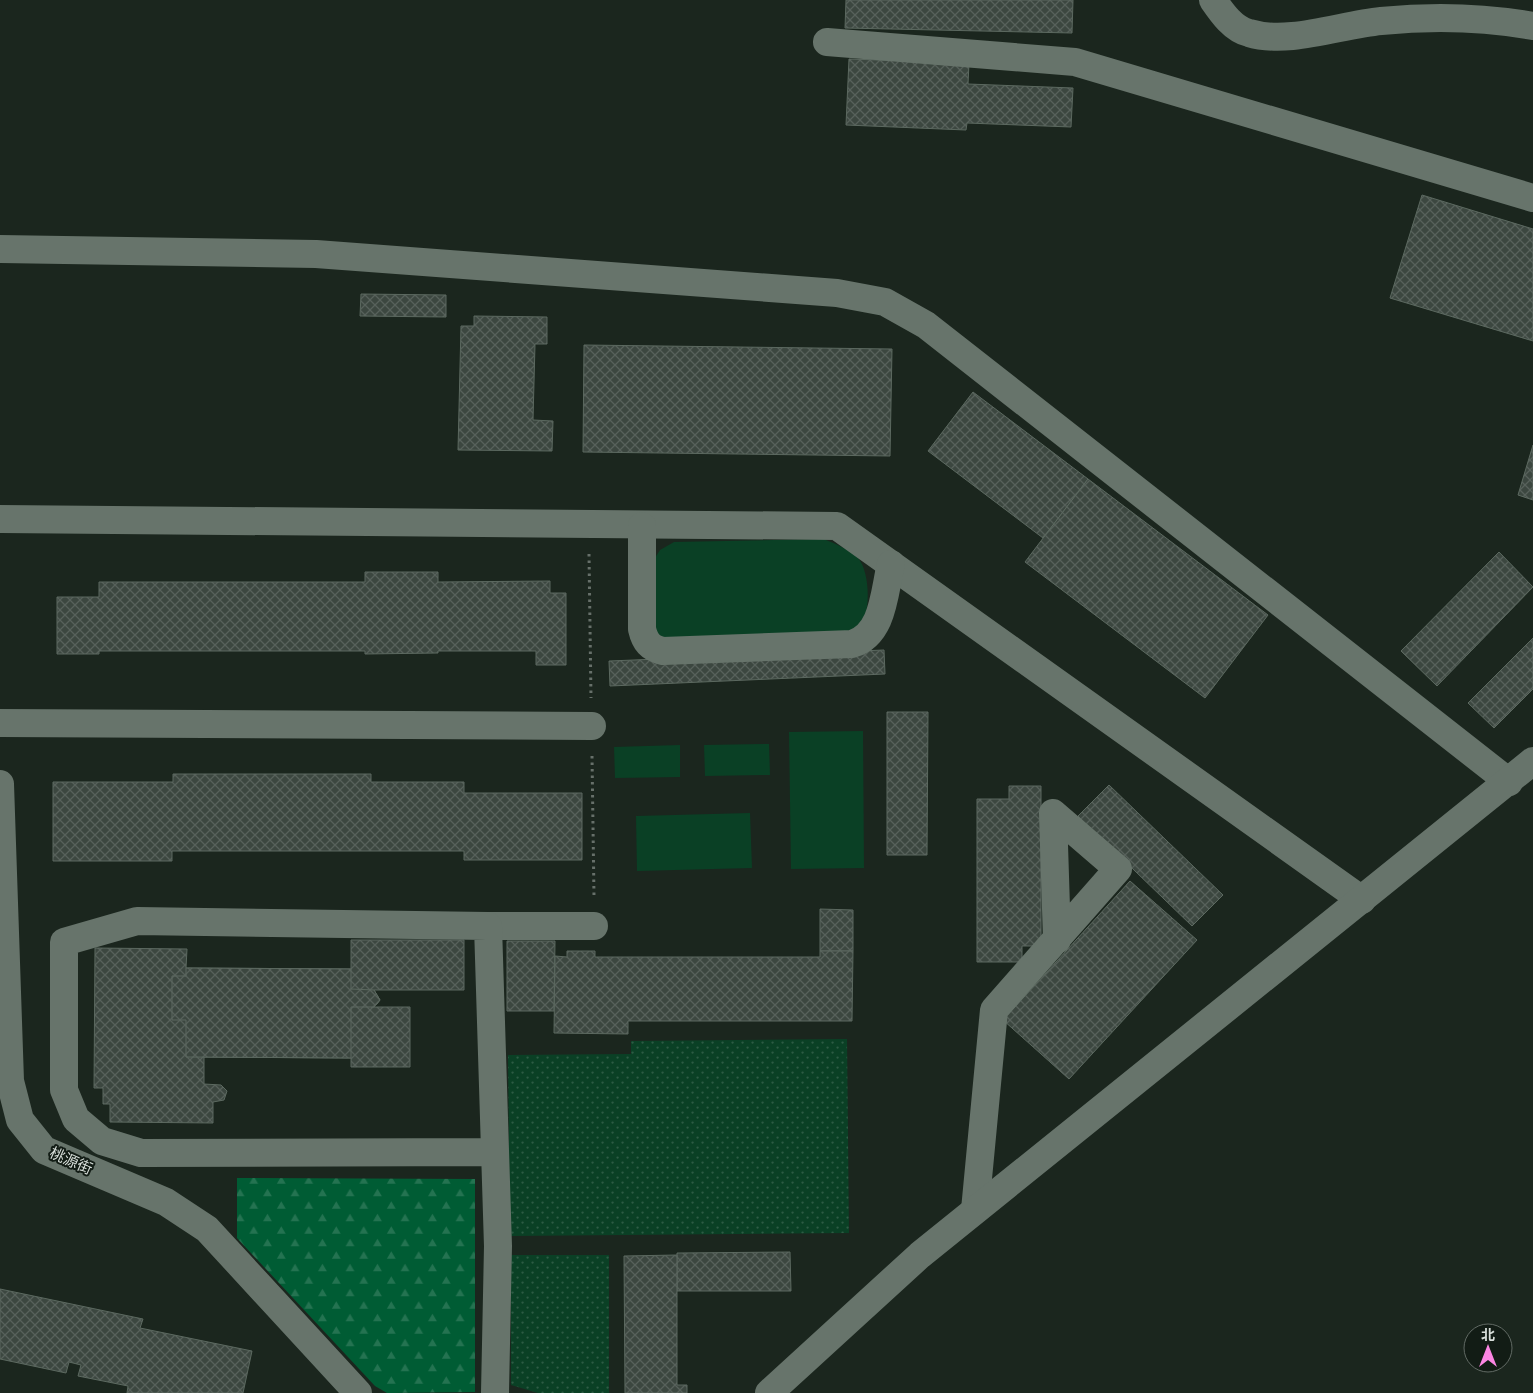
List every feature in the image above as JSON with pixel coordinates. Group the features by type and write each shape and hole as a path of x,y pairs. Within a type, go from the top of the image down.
{"street":[{"path":"1213,0 1224,17 1247,33 1277,37 1380,21 1445,18 1510,22 1533,26"},
{"path":"826,42 1075,62 1533,198"},
{"path":"0,249 316,254 837,293 885,302 926,325 1509,782"},
{"path":"0,519 642,526 837,526 1362,900"},
{"path":"642,526 642,629 648,644 654,649 663,651 852,644 860,642 868,636 877,622 891,564"},
{"path":"0,723 592,726"},
{"path":"769,1393 920,1255 1533,761"},
{"name":"桃源街","path":"0,784 10,1081 20,1120 44,1150 166,1202 207,1229 358,1393"},
{"path":"495,1152 141,1153 102,1141 76,1119 64,1090 64,942 137,921 594,926"},
{"path":"488,926 498,1246 495,1393"},
{"path":"975,1210 994,1010 1057,940"},
{"path":"126,1185 141,1153"}],"green space":[{"path":"824,539 842,547 858,558 865,573 868,594 866,614 863,623 858,629 845,637 671,642 658,635 651,623 651,564 660,550 674,542"},
{"path":"863,731 864,868 791,869 789,732"},
{"path":"769,744 770,775 705,776 704,745"},
{"path":"680,745 680,777 615,778 614,747"},
{"path":"750,813 752,868 637,871 636,816"},
{"path":"847,1039 849,1233 510,1236 508,1055 631,1054 631,1041"},
{"path":"237,1178 475,1179 475,1392 387,1393 375,1386 237,1238"},
{"path":"511,1255 609,1255 609,1393 538,1393 511,1385"}],"building":[{"path":"846,0 1073,0 1072,33 845,28"},
{"path":"849,59 969,63 968,84 1073,88 1071,127 967,123 966,130 846,125"},
{"path":"1422,195 1533,229 1533,341 1390,298"},
{"path":"361,294 446,295 446,317 360,316"},
{"path":"474,316 547,317 547,344 535,344 533,420 553,421 552,451 458,450 461,326 474,326"},
{"path":"584,345 892,349 890,456 583,452"},
{"path":"973,392 1088,479 1043,538 928,451"},
{"path":"1533,445 1533,500 1518,495"},
{"path":"1088,479 1268,615 1205,698 1025,562"},
{"path":"1499,552 1533,587 1437,686 1401,651"},
{"path":"365,572 438,572 438,582 550,581 550,593 566,593 566,665 536,665 536,651 438,651 438,653 365,654 365,651 99,651 99,654 57,654 57,597 99,597 99,582 365,582"},
{"path":"1533,638 1533,689 1494,728 1468,703"},
{"path":"884,650 885,674 610,686 609,661"},
{"path":"887,712 928,712 927,855 887,855"},
{"path":"173,774 371,774 371,782 464,782 464,793 582,793 582,860 464,860 464,851 172,851 172,861 53,861 53,782 173,782"},
{"path":"1109,785 1223,895 1192,926 1078,816"},
{"path":"1009,786 1041,786 1041,946 1022,946 1022,962 977,962 977,799 1009,799"},
{"path":"1130,881 1197,940 1069,1079 1003,1020"},
{"path":"820,909 853,910 853,951 820,951"},
{"path":"351,940 464,940 464,990 374,990 380,1000 371,1007 410,1007 410,1067 351,1067 351,1058 204,1057 204,1084 221,1085 227,1091 224,1100 213,1102 213,1123 110,1122 110,1104 103,1104 103,1088 94,1088 95,948 187,949 186,968 351,969"},
{"path":"507,941 555,941 554,1011 507,1011"},
{"path":"567,951 595,951 595,957 820,957 820,951 853,951 852,1021 628,1021 628,1034 554,1033 555,956 567,957"},
{"path":"186,968 351,969 351,989 374,990 380,1000 374,1007 351,1007 351,1058 186,1057 186,1020 172,1020 172,976 186,976"},
{"path":"790,1252 791,1291 677,1291 677,1253"},
{"path":"677,1255 677,1385 687,1385 687,1393 625,1393 624,1256"},
{"path":"0,1289 143,1319 140,1328 252,1351 243,1393 127,1393 128,1386 78,1376 81,1365 69,1362 66,1373 0,1359"}]}
